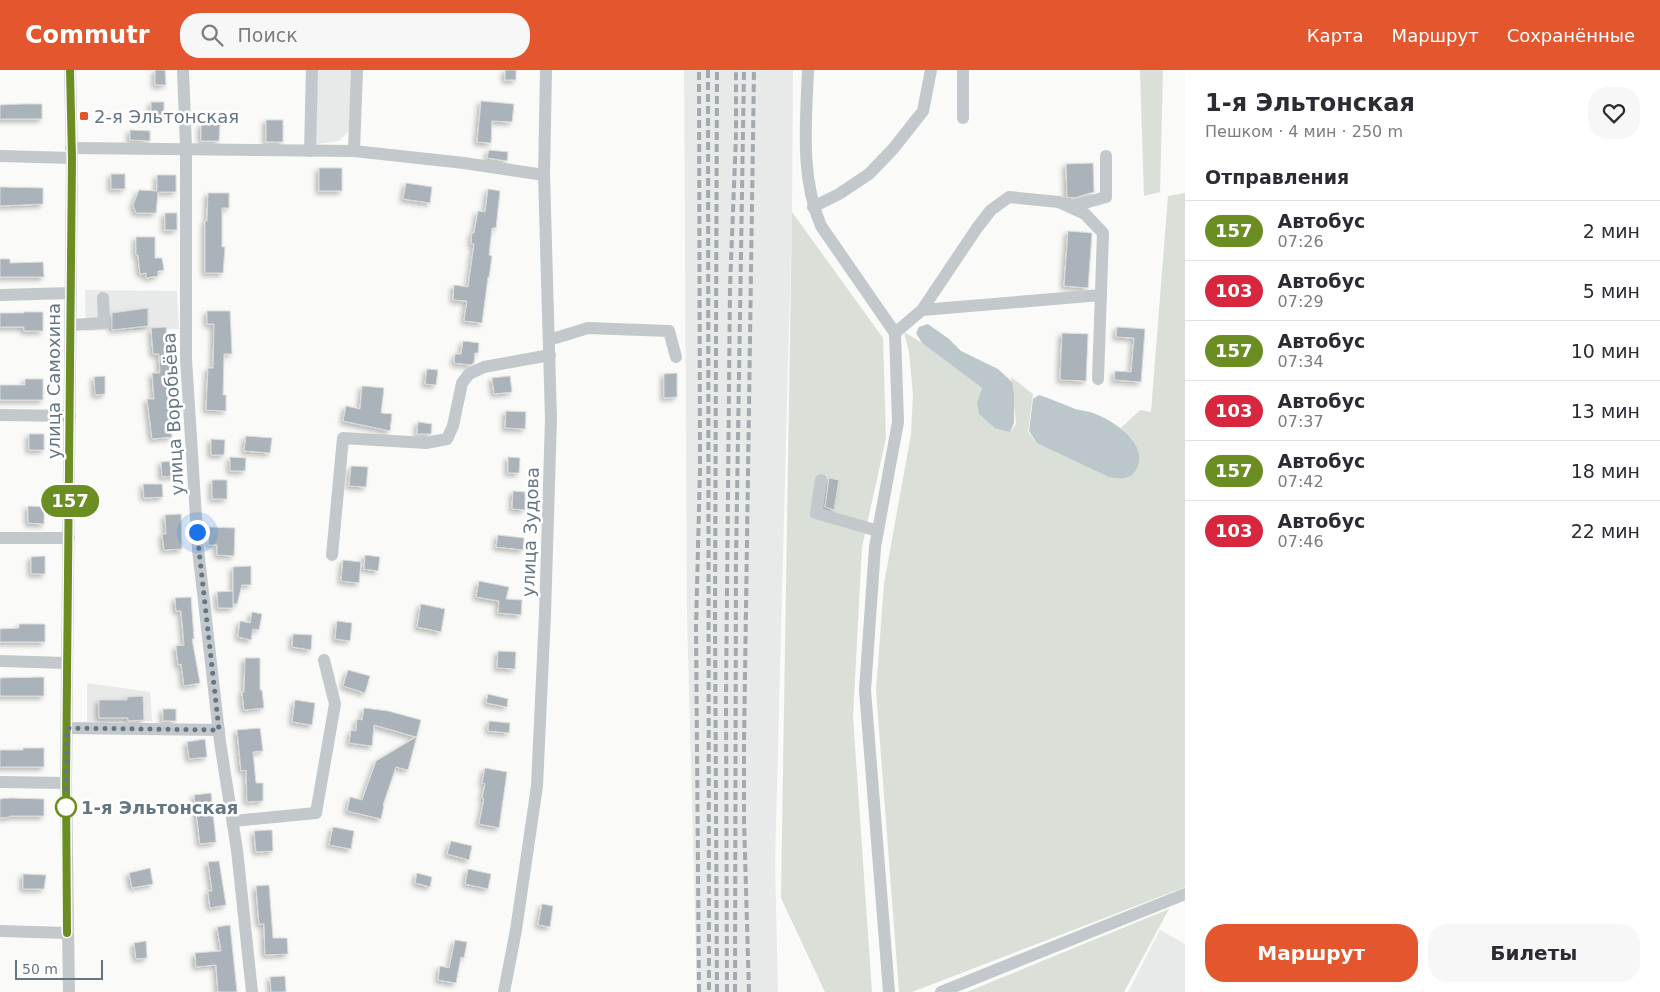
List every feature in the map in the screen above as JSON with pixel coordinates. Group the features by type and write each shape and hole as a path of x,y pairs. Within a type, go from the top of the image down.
{"street":[{"name":"улица Самохина","path":"68,992 66,783 72,153 70,70"},
{"name":"улица Воробьёва","path":"183,70 186,148 186,359 198,549 219,730 233,821 252,992"},
{"path":"310,151 312,70"},
{"path":"354,151 357,70"},
{"name":"улица Зудова","path":"504,992 516,930 537,786 550,458 550,355 544,175 546,70"},
{"path":"808,70 806,142 808,184 813,207 821,226 894,333 898,422 875,547 864,690 890,992"},
{"path":"813,207 839,194 869,174 893,149 923,111 931,70"},
{"path":"963,70 963,118"},
{"path":"0,156 186,148 354,151 464,163 544,175"},
{"path":"1070,207 1106,197 1106,156"},
{"path":"894,333 922,310 991,210 1009,197 1059,202 1085,214 1103,234 1098,379"},
{"path":"0,295 71,293"},
{"path":"922,310 1101,296"},
{"path":"71,325 104,323 103,298"},
{"path":"549,340 588,328 669,331 676,357"},
{"path":"332,555 343,438 426,443 447,439 453,426 462,383 469,374 484,367 550,355"},
{"path":"0,415 70,416"},
{"path":"821,480 816,513 878,531"},
{"path":"0,538 69,538"},
{"path":"233,821 316,813 335,704 324,660"},
{"path":"0,662 67,663"},
{"path":"67,728 219,730"},
{"path":"0,782 66,783"},
{"path":"941,992 1185,894"},
{"path":"0,931 67,933"}],"shaded area":[{"path":"306,70 354,70 351,129 339,141 305,146"},
{"path":"684,70 793,70 792,212 775,863 778,992 697,992 687,615"},
{"path":"1140,70 1163,70 1160,192 1144,196"},
{"path":"1185,193 1185,887 912,992 899,992 876,690 884,584 911,434 913,395 909,352 904,332 922,343 982,388 977,402 1010,432 1016,424 1011,377 1033,394 1028,432 1037,443 1133,440 1121,428 1140,410 1151,412 1168,196"},
{"path":"792,212 883,338 886,438 862,547 853,717 872,992 825,992 781,898"},
{"path":"85,290 177,291 179,329 86,331"},
{"path":"928,324 949,339 961,351 998,369 1012,382 1014,423 1010,432 995,428 979,414 977,402 982,388 922,343 916,333 919,327"},
{"path":"1039,395 1075,409 1099,415 1127,434 1134,442 1138,451 1139,460 1134,473 1124,478 1109,477 1037,443 1029,431 1033,399"},
{"path":"87,683 150,692 152,721 87,722"},
{"path":"1169,909 1124,992 967,992"},
{"path":"1160,930 1185,944 1185,992 1128,992"}],"building":[{"path":"155,70 165,70 166,85 155,85"},
{"path":"505,70 516,70 516,80 505,80"},
{"path":"481,101 514,104 512,122 492,121 491,143 477,142"},
{"path":"151,102 164,102 164,119 151,119"},
{"path":"42,104 42,119 0,119 0,105"},
{"path":"266,120 283,120 283,142 266,142"},
{"path":"201,124 220,124 219,141 201,141"},
{"path":"130,130 150,131 150,141 130,140"},
{"path":"489,150 508,152 507,161 487,158"},
{"path":"1093,163 1094,192 1074,198 1067,197 1066,164"},
{"path":"319,168 342,168 342,191 319,191"},
{"path":"111,174 125,174 125,189 111,189"},
{"path":"157,175 176,175 176,192 158,192 156,213 136,213 133,205 139,190 157,191"},
{"path":"406,183 432,187 430,203 403,199"},
{"path":"0,187 43,188 43,204 0,206"},
{"path":"488,189 500,191 496,228 492,228 489,255 492,256 482,323 464,321 467,301 453,300 454,285 468,287 474,244 471,244 472,233 474,233 478,211 485,212"},
{"path":"208,193 229,193 229,208 222,208 222,247 225,247 223,273 205,273 205,221 207,221"},
{"path":"165,213 177,213 177,230 165,230"},
{"path":"1068,231 1092,233 1088,288 1064,286"},
{"path":"136,237 155,237 155,258 162,258 164,270 158,271 158,276 146,278 146,273 140,274 138,255 136,255"},
{"path":"0,259 10,259 10,263 43,262 44,277 0,277"},
{"path":"148,308 148,326 112,330 112,313"},
{"path":"207,311 230,311 232,354 224,354 223,395 226,395 226,411 206,410 208,368 213,368 214,324 207,324"},
{"path":"43,312 43,331 24,331 24,327 0,327 0,313"},
{"path":"166,327 174,388 167,389 172,437 152,439 147,399 154,399 152,373 160,373 159,354 153,354 151,328"},
{"path":"1117,327 1145,329 1141,382 1114,380 1115,371 1131,372 1134,338 1116,337"},
{"path":"1062,333 1088,334 1086,381 1060,380"},
{"path":"463,341 479,343 474,363 470,365 454,363 455,354 461,354"},
{"path":"427,369 438,370 436,385 425,384"},
{"path":"677,373 677,397 664,398 664,374"},
{"path":"105,376 105,394 95,395 94,377"},
{"path":"510,376 512,392 494,394 492,378"},
{"path":"25,379 43,379 43,400 0,400 0,385 25,385"},
{"path":"362,386 384,388 381,413 392,414 390,431 343,421 346,406 360,409"},
{"path":"506,411 526,412 525,429 505,428"},
{"path":"418,422 432,424 431,434 417,434"},
{"path":"29,434 44,434 44,450 29,450"},
{"path":"246,436 272,438 270,453 244,451"},
{"path":"211,439 225,440 224,455 211,455"},
{"path":"230,457 246,458 245,471 230,471"},
{"path":"508,457 520,458 519,473 508,473"},
{"path":"178,461 179,475 162,477 161,462"},
{"path":"351,466 368,467 366,487 349,486"},
{"path":"829,478 839,480 834,510 825,507"},
{"path":"212,480 227,480 227,499 212,499"},
{"path":"143,484 162,484 163,497 144,498"},
{"path":"513,491 525,492 525,510 512,509"},
{"path":"28,506 44,507 44,524 28,523"},
{"path":"181,514 182,549 164,550 162,534 166,534 165,515"},
{"path":"209,527 235,528 234,556 217,555 217,545 208,545"},
{"path":"498,535 524,538 523,550 496,547"},
{"path":"365,555 380,557 378,571 364,569"},
{"path":"45,556 45,574 31,574 31,557"},
{"path":"343,560 361,562 359,583 341,581"},
{"path":"251,566 251,585 242,585 237,604 233,604 233,567"},
{"path":"479,581 509,587 506,599 522,600 521,615 498,613 499,601 476,597"},
{"path":"233,591 233,608 218,608 217,592"},
{"path":"191,597 194,639 192,639 200,683 184,686 181,664 178,665 176,646 184,645 181,611 176,611 175,598"},
{"path":"421,604 445,609 441,632 417,627"},
{"path":"252,612 262,614 259,630 253,629 251,640 238,637 240,621 250,623"},
{"path":"337,621 352,623 350,641 335,639"},
{"path":"19,624 45,624 45,642 0,642 0,629 19,628"},
{"path":"293,634 312,635 311,650 292,647"},
{"path":"498,651 516,652 515,669 497,668"},
{"path":"245,658 260,658 260,690 262,690 264,708 244,710 242,692 244,692"},
{"path":"348,670 370,676 365,693 343,686"},
{"path":"44,677 44,696 0,696 0,678"},
{"path":"488,694 508,699 507,707 486,703"},
{"path":"143,696 144,720 128,721 128,718 99,718 99,700 127,700 127,697"},
{"path":"295,700 315,703 312,725 292,722"},
{"path":"364,708 388,711 421,720 408,770 396,767 383,805 381,819 347,811 350,797 362,800 376,761 416,737 374,725 372,746 349,743 351,730 356,731 357,719 362,720"},
{"path":"163,709 176,709 176,721 163,721"},
{"path":"489,721 510,723 509,733 488,731"},
{"path":"260,728 263,751 253,752 256,783 263,783 263,801 247,802 246,770 241,771 237,730"},
{"path":"205,739 207,757 189,759 187,742"},
{"path":"23,748 44,748 44,767 0,767 0,750 23,750"},
{"path":"485,768 507,772 499,828 479,824 484,799 482,798 485,784 482,783"},
{"path":"211,793 216,842 200,844 194,795"},
{"path":"0,799 44,799 44,816 10,816 0,818"},
{"path":"333,827 354,831 351,849 329,845"},
{"path":"272,830 273,851 256,852 254,831"},
{"path":"451,841 472,846 469,860 447,854"},
{"path":"219,861 226,905 210,908 208,891 212,891 208,862"},
{"path":"150,868 153,884 132,888 129,873"},
{"path":"468,869 491,874 488,889 465,884"},
{"path":"417,873 432,877 430,887 415,883"},
{"path":"23,874 46,875 44,889 23,889"},
{"path":"269,885 273,938 287,938 288,954 265,955 264,924 259,924 256,886"},
{"path":"542,904 553,906 550,927 538,925"},
{"path":"230,925 237,992 218,992 216,965 196,967 195,953 221,951 217,927"},
{"path":"455,940 467,942 464,958 461,957 456,983 438,980 440,966 449,968"},
{"path":"146,941 147,958 136,959 134,943"},
{"path":"285,976 286,992 271,992 270,977"}],"railway":[{"path":"699,70 700,470 696,627 699,992"},
{"path":"708,70 709,992"},
{"path":"717,70 715,617 717,992"},
{"path":"727,992 726,695 730,287 736,136 736,70"},
{"path":"735,992 736,560 744,70"},
{"path":"749,992 744,820 744,742 754,70"}],"bus line":[{"name":"157","path":"67,933 66,783 72,158 70,70"}],"place":[{"name":"2-я Эльтонская","path":"84,116"},
{"name":"1-я Эльтонская","path":"66,807"}],"route":[{"path":"66,807 67,728 219,730 197,532"}]}
